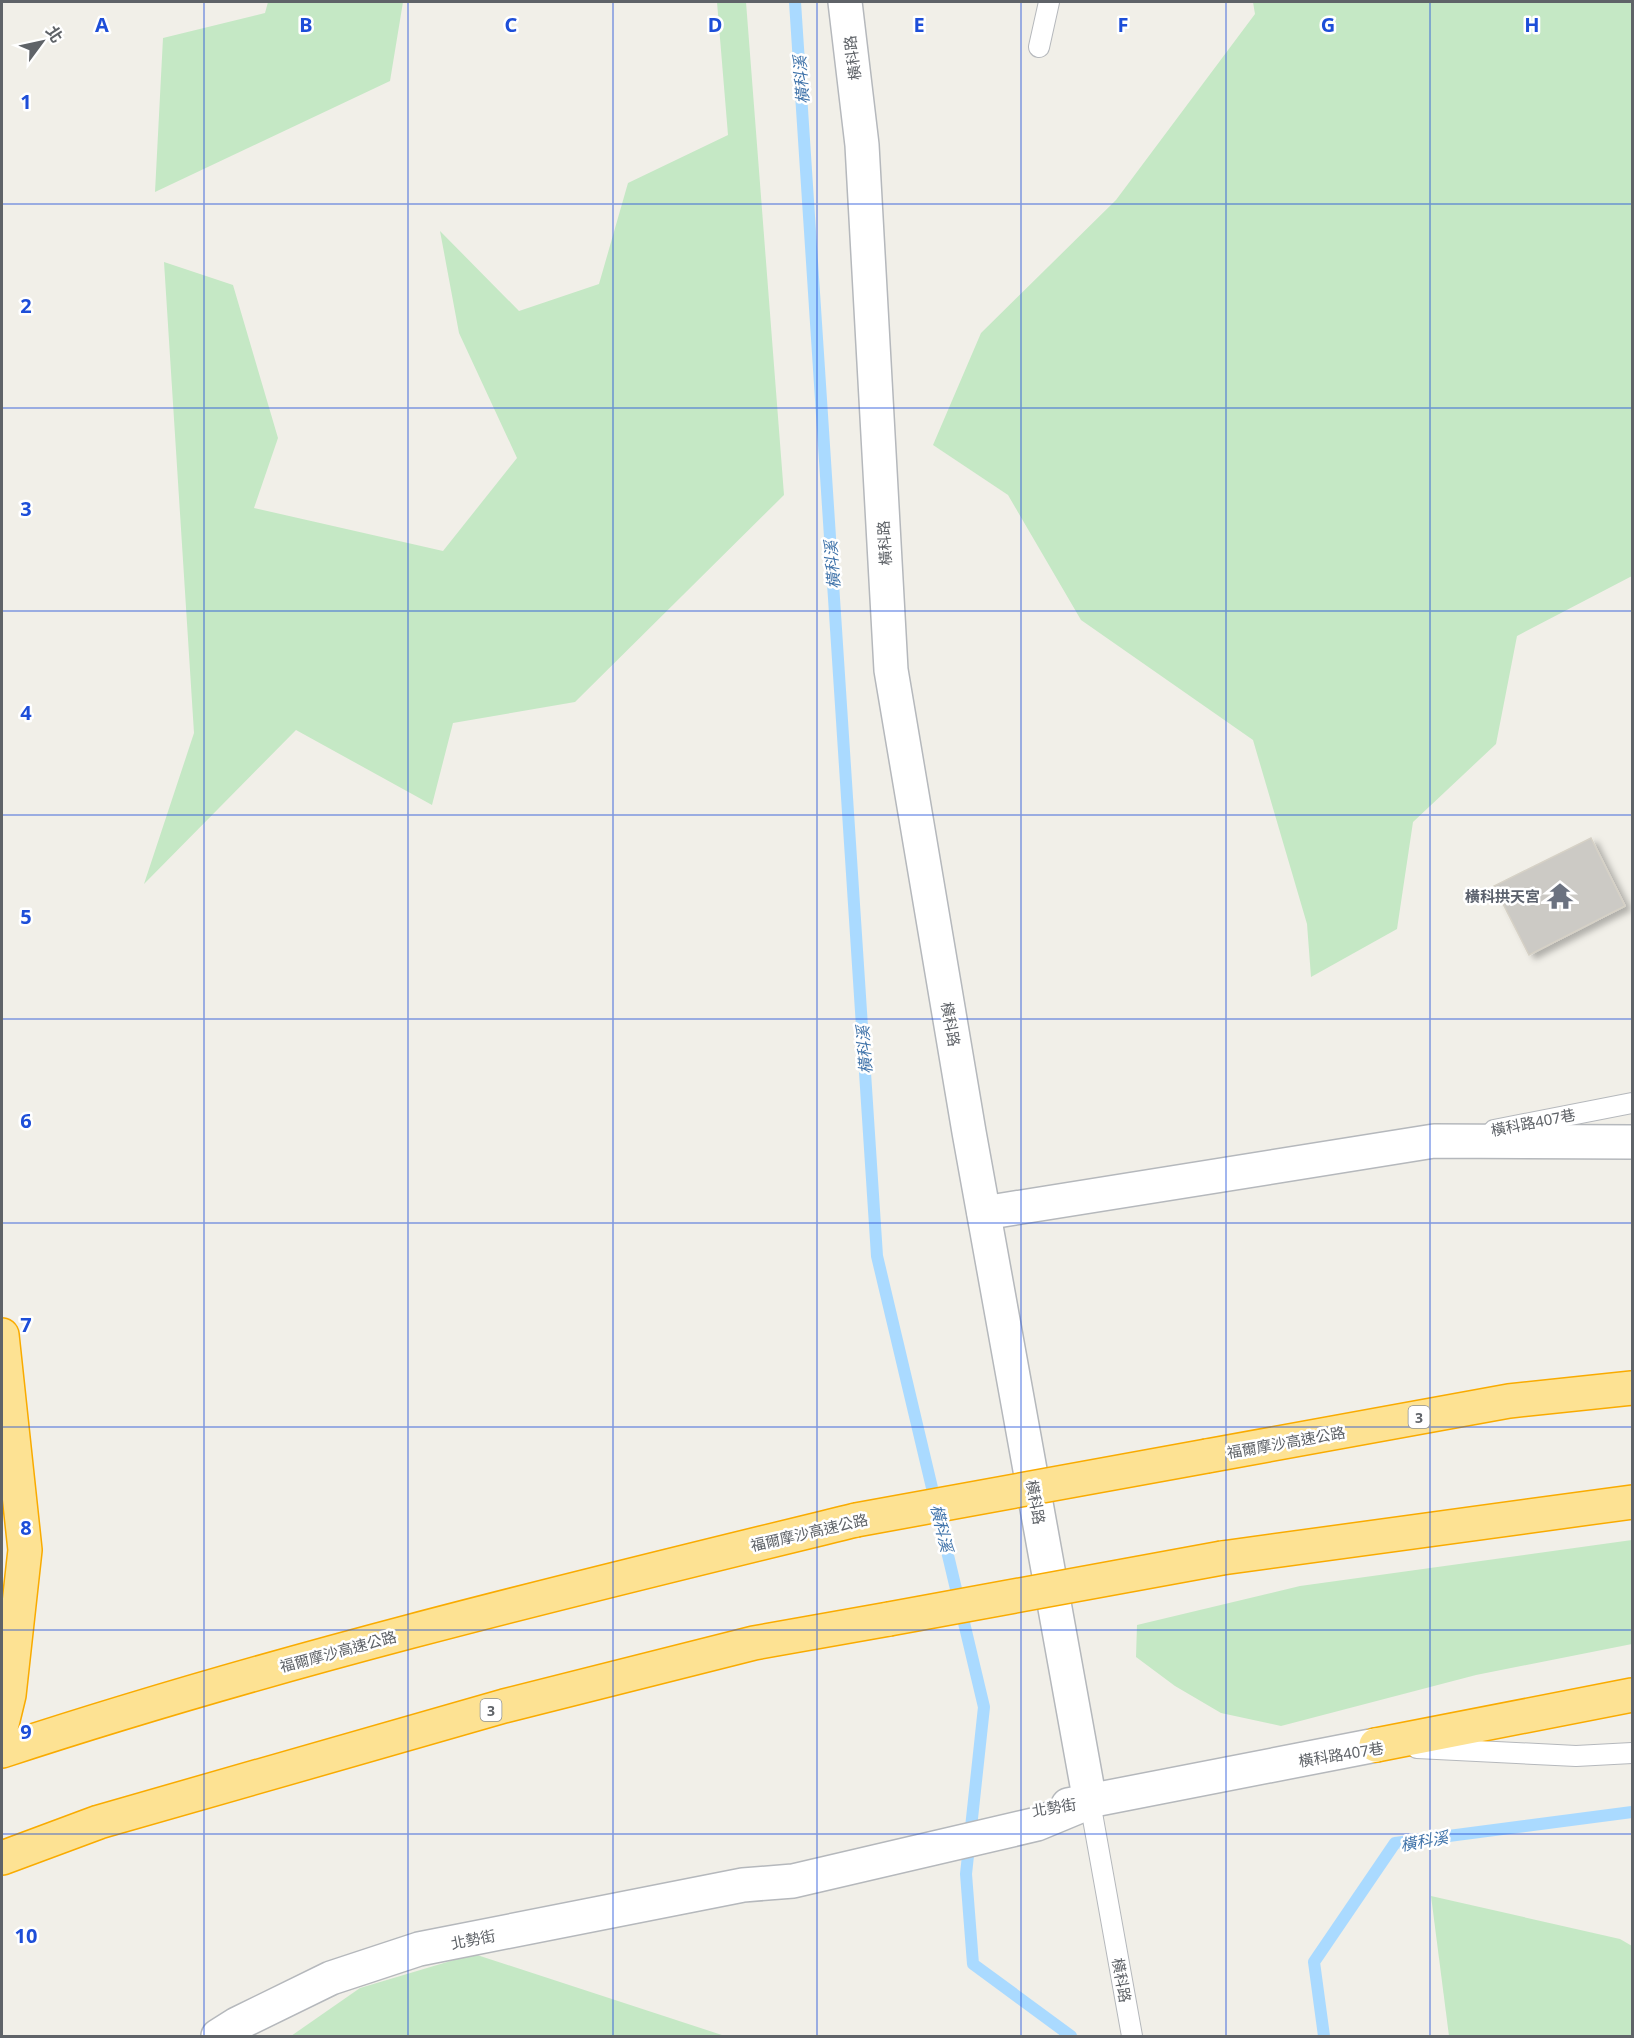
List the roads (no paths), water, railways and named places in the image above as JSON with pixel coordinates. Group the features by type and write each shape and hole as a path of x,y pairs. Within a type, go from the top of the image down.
{"highway":[{"path":"2,1335 25,1550 9,1695 2,1724"},
{"name":"福爾摩沙高速公路","path":"2,1751 133,1708 498,1607 856,1520 1509,1401 1632,1388"},
{"name":"3","path":"2,1858 99,1822 504,1706 754,1643 1222,1558 1632,1502"},
{"path":"1376,1745 1632,1695"}],"street":[{"name":"橫科路","path":"845,2 862,145 891,670 984,1214 1090,1802"},
{"path":"984,1214 1434,1141 1632,1143"},
{"name":"橫科路407巷","path":"1090,1802 1376,1745"},
{"name":"北勢街","path":"218,2037 237,2024 331,1977 419,1949 743,1885 1090,1802"}],"lane":[{"path":"1039,47 1048,2"},
{"name":"橫科路407巷","path":"1434,1141 1632,1103"},
{"name":"橫科路407巷","path":"1376,1745 1576,1756 1632,1753"},
{"name":"橫科路","path":"1090,1802 1132,2037"}],"waterway":[{"name":"橫科溪","path":"795,2 877,1256 984,1707 966,1874 973,1964 1071,2036"},
{"name":"橫科溪","path":"1324,2036 1314,1962 1395,1843 1632,1812"}],"place":[{"name":"橫科拱天宮","path":"1560,896"}]}
